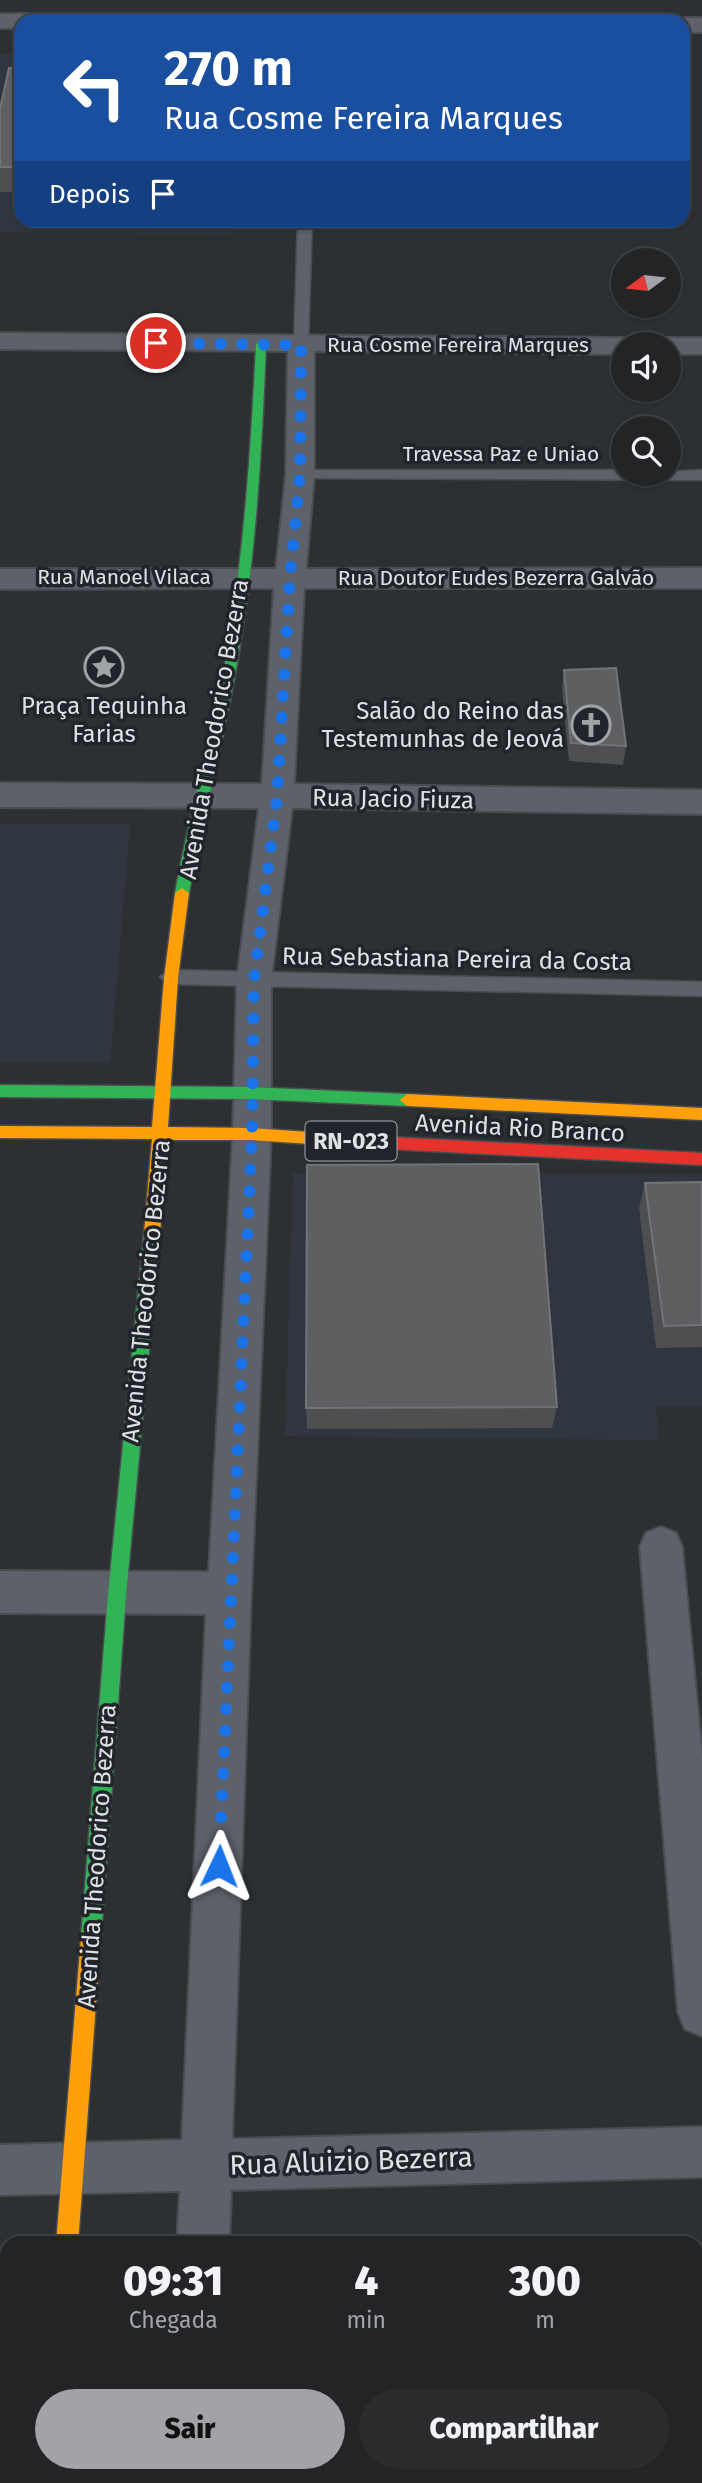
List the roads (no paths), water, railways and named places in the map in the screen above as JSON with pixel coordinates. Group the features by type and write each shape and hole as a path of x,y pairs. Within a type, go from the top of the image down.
{"street":[{"name":"Rua Cosme Fereira Marques","path":"0,341 611,346"},
{"name":"Avenida Theodorico Bezerra","path":"68,2236 117,1595 162,1133 161,1093 170,977 201,793 223,702 242,576 259,418 261,344"},
{"name":"Avenida Theodorico Bezerra","path":"204,2236 229,1593 252,1134 250,1093 254,980 277,798 290,577 300,475 301,345"},
{"path":"681,346 702,346"},
{"name":"Rua Manoel Vilaca","path":"0,579 290,577"},
{"name":"Rua Doutor Eudes Bezerra Galvão","path":"290,577 702,578"},
{"name":"Rua Jacio Fiuza","path":"0,795 201,793 277,798 702,802"},
{"name":"Avenida Rio Branco","path":"0,1091 250,1093 579,1111 702,1114"},
{"name":"Avenida Rio Branco","path":"0,1132 252,1134 581,1155 702,1159"},
{"path":"661,1546 702,2012"},
{"path":"0,1592 117,1595 229,1593"},
{"name":"Rua Aluizio Bezerra","path":"0,2170 702,2151"}],"lane":[{"path":"301,345 305,228"},
{"name":"Travessa Paz e Uniao","path":"300,475 702,475"},
{"name":"Rua Sebastiana Pereira da Costa","path":"170,977 702,989"}],"place":[{"name":"Praça Tequinha Farias","path":"104,667"},
{"name":"Salão do Reino das Testemunhas de Jeová","path":"591,725"}]}
